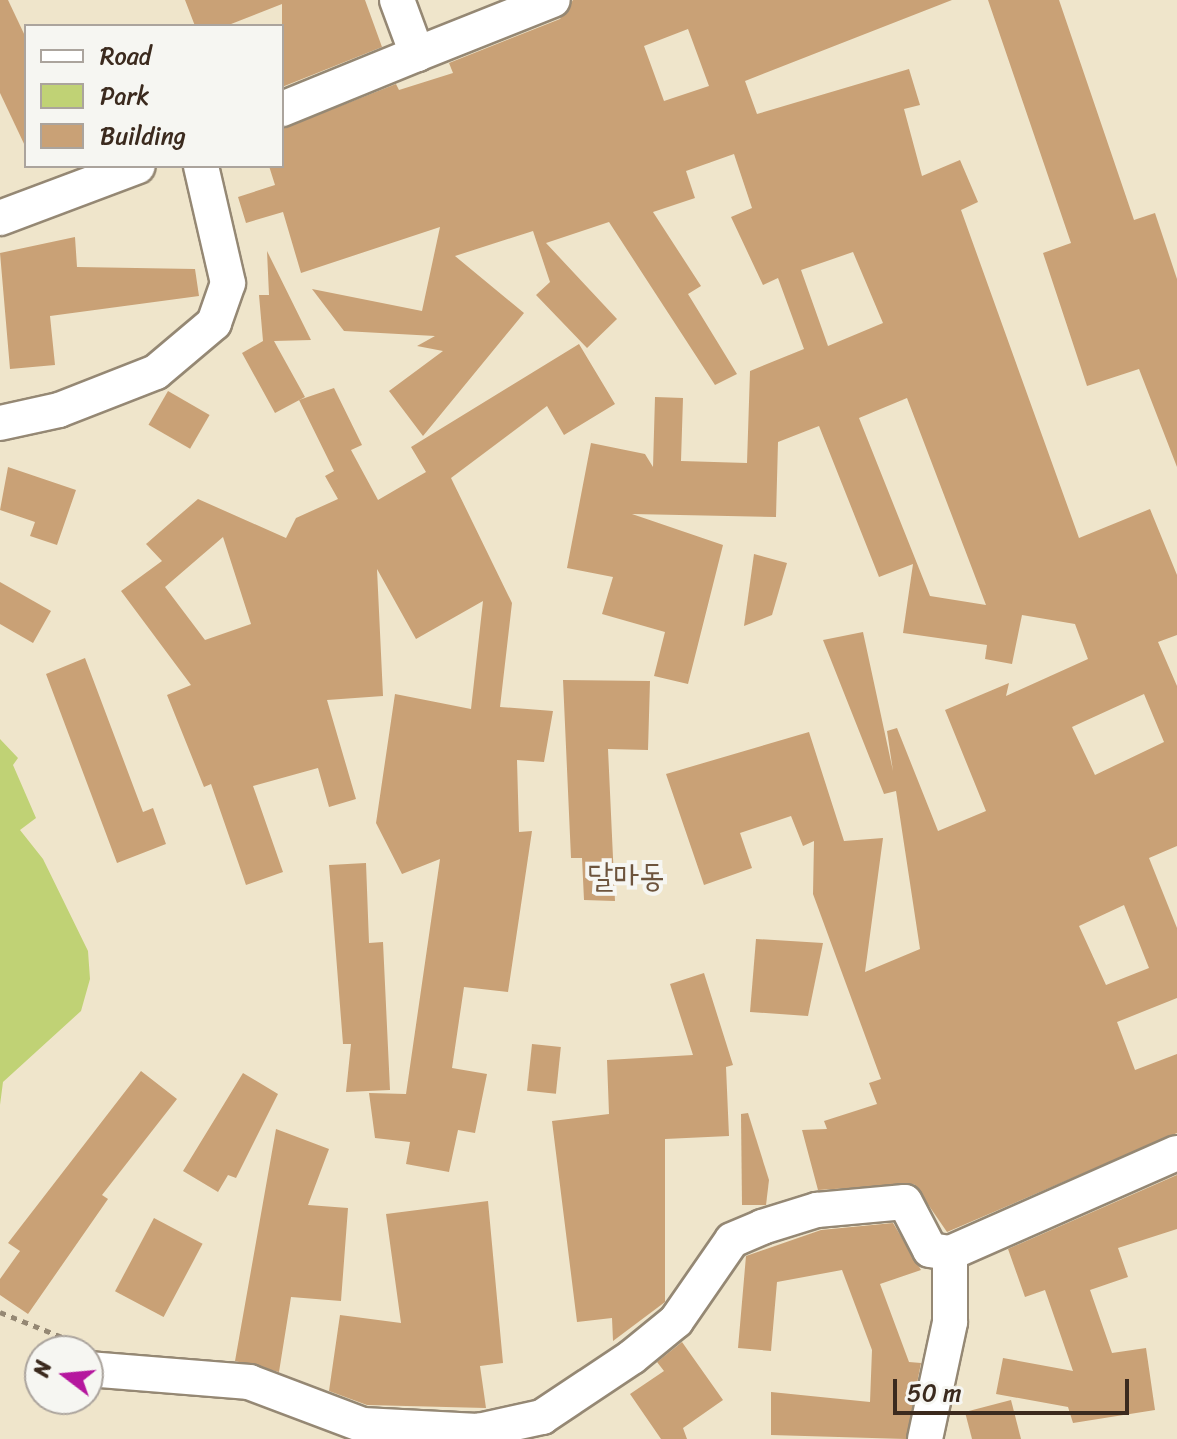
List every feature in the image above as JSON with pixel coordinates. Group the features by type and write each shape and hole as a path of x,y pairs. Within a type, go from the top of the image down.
{"street":[{"path":"397,0 417,54"},
{"path":"284,108 553,0"},
{"path":"0,218 133,168"},
{"path":"0,423 59,410 156,372 214,323 228,283 201,168"},
{"path":"104,1370 249,1382 363,1425 476,1435 542,1417 632,1357 676,1321 732,1240 762,1227 817,1210 905,1202 930,1250 950,1253 1177,1153"},
{"path":"925,1439 950,1322 950,1253"}],"green space":[{"path":"0,739 18,758 13,765 36,818 20,830 43,859 88,951 90,979 81,1011 3,1082 0,1105"}],"building":[{"path":"0,0 8,0 24,34 24,144 0,93"},
{"path":"185,0 365,0 382,47 284,86 282,4 231,24 194,24"},
{"path":"573,0 952,0 745,81 757,114 909,69 920,105 904,109 922,176 960,160 978,202 961,210 1079,538 1150,509 1177,575 1177,635 1158,642 1177,686 1177,846 1149,858 1177,928 1177,998 1117,1022 1135,1070 1177,1054 1177,1133 947,1232 914,1184 818,1190 802,1130 827,1129 824,1121 877,1104 869,1083 881,1079 813,894 814,841 803,846 791,816 740,833 752,868 704,885 666,774 809,732 844,841 883,838 865,972 920,949 896,791 884,794 823,640 863,632 893,771 887,731 897,728 938,831 986,811 945,710 1009,683 1006,696 1088,659 1075,624 1022,615 1012,664 985,659 987,645 903,633 913,564 879,577 819,426 778,442 776,517 632,514 723,545 688,684 654,676 665,632 602,614 613,577 567,568 591,443 645,454 653,467 655,397 683,398 681,461 747,463 750,371 804,349 778,278 763,285 731,217 752,208 734,154 686,171 695,198 653,212 701,286 688,294 737,374 715,385 609,222 546,243 617,319 587,348 536,295 550,282 533,231 455,256 524,313 423,436 389,391 443,351 417,346 435,336 344,331 312,289 422,311 440,227 301,273 283,212 246,223 238,197 275,185 270,168 284,168 284,128 396,84 399,90 453,73 449,63 560,19","holes":["688,29 709,86 664,101 644,46","853,252 883,323 828,346 801,270","907,398 986,605 930,596 859,418","1144,694 1164,742 1095,775 1072,727","1124,905 1149,968 1106,985 1079,926"]},
{"path":"988,0 1059,0 1134,220 1155,213 1177,279 1177,467 1139,369 1087,386 1043,253 1071,243"},
{"path":"75,237 77,267 195,269 199,296 50,316 55,365 10,369 0,253"},
{"path":"267,251 311,340 274,341 305,397 275,413 242,353 263,341 259,295 269,295"},
{"path":"579,344 615,404 564,435 547,406 451,478 512,603 500,707 553,711 544,762 517,760 519,832 532,831 508,992 464,987 452,1068 487,1074 475,1133 458,1130 449,1172 406,1164 410,1142 375,1138 369,1093 406,1094 440,859 402,874 376,823 395,694 471,709 483,601 416,639 377,569 383,696 327,700 356,799 329,807 318,768 253,786 283,872 246,885 211,784 204,787 167,695 191,685 121,591 162,561 146,544 198,499 286,538 296,518 338,499 325,476 334,471 299,400 334,388 362,445 351,450 378,500 426,472 411,447","holes":["223,537 251,624 205,640 165,587"]},
{"path":"168,391 210,415 190,449 148,425"},
{"path":"8,467 76,490 57,545 30,536 35,522 0,510"},
{"path":"754,554 787,563 772,615 744,626"},
{"path":"0,582 51,611 33,643 0,624"},
{"path":"85,658 143,812 153,808 166,844 117,863 46,674"},
{"path":"563,680 650,681 648,750 608,749 615,901 584,900 582,858 571,858"},
{"path":"366,863 369,943 383,942 390,1090 346,1092 351,1044 343,1044 329,865"},
{"path":"756,939 823,943 808,1016 750,1012"},
{"path":"704,973 733,1065 726,1067 729,1136 665,1139 665,1302 613,1341 612,1318 577,1322 552,1121 609,1114 607,1060 693,1055 670,984"},
{"path":"532,1044 561,1047 556,1094 527,1091"},
{"path":"141,1071 177,1099 102,1195 108,1199 28,1314 0,1295 0,1279 20,1251 8,1243"},
{"path":"243,1073 278,1094 236,1178 228,1175 218,1192 183,1171"},
{"path":"748,1113 769,1180 766,1205 742,1205 741,1114"},
{"path":"276,1129 329,1149 308,1205 348,1208 341,1301 291,1297 279,1372 235,1361"},
{"path":"1177,1175 1177,1229 1118,1248 1128,1277 1090,1290 1112,1353 1146,1348 1155,1410 1073,1423 1068,1407 996,1394 1003,1358 1073,1371 1045,1290 1025,1297 1008,1249"},
{"path":"488,1201 503,1363 480,1366 486,1408 367,1405 329,1391 340,1315 401,1323 386,1214"},
{"path":"154,1218 203,1244 164,1317 115,1291"},
{"path":"893,1223 921,1270 880,1284 909,1362 921,1363 906,1439 771,1435 771,1392 870,1402 872,1350 842,1270 777,1282 771,1351 738,1348 746,1256 821,1230"},
{"path":"682,1342 723,1400 683,1428 687,1439 661,1439 630,1394 664,1371 657,1362"},
{"path":"1011,1400 1021,1439 972,1439 965,1412"}],"district":[{"name":"달마동","path":"626,876"}]}
